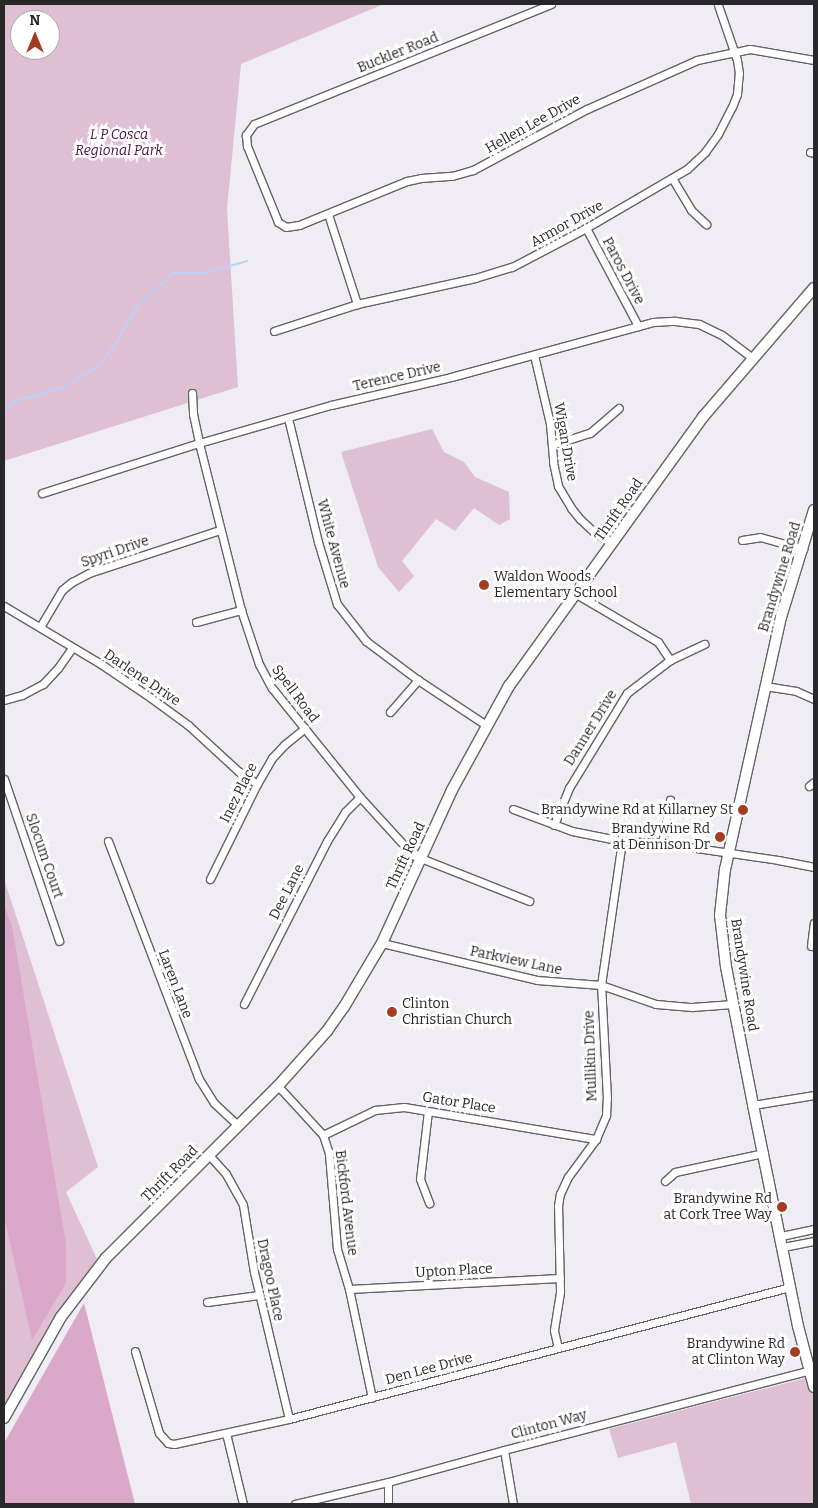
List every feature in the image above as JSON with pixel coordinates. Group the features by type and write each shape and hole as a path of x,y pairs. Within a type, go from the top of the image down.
{"street":[{"name":"Buckler Road","path":"272,211 247,146 246,135 254,124 551,4"},
{"name":"Armor Drive","path":"274,331 357,304 496,273 530,259 586,228 672,178 697,160 725,122 737,94 739,73 735,52 718,5"},
{"name":"Hellen Lee Drive","path":"272,211 278,222 286,227 299,225 407,181 452,176 473,170 587,109 698,60 750,50 773,52 814,60"},
{"path":"672,178 691,210 706,224"},
{"path":"328,214 357,304"},
{"name":"Paros Drive","path":"586,228 638,326"},
{"name":"Thrift Road","path":"4,1418 56,1325 82,1287 106,1258 278,1086 327,1031 344,1007 382,943 452,790 509,686 692,431 752,358 814,288"},
{"name":"Terence Drive","path":"42,493 199,442 331,405 534,355 638,326 664,321 700,324 722,335 752,358"},
{"name":"Wigan Drive","path":"534,355 547,409 554,471 565,500 586,525 612,543"},
{"name":"Spell Road","path":"192,393 193,414 220,530 241,610 263,674 360,797 407,851 420,860 530,901"},
{"path":"552,445 578,439 590,433 619,408"},
{"name":"White Avenue","path":"288,418 318,542 337,604 366,641 418,680 486,725"},
{"name":"Brandywine Road","path":"814,510 782,614 765,686 729,854 721,895 720,915 722,937 753,1105 808,1371 814,1387"},
{"name":"Spyri Drive","path":"40,627 62,590 72,582 89,573 220,530"},
{"path":"742,540 760,537 803,549"},
{"path":"576,594 658,642 670,660"},
{"name":"Darlene Drive","path":"4,606 101,664 170,712 238,771 257,784"},
{"path":"196,622 241,610"},
{"name":"Danner Drive","path":"554,825 569,788 627,693 670,660 704,644"},
{"path":"4,700 22,695 43,684 58,668 72,648"},
{"path":"390,712 418,680"},
{"path":"765,686 796,691 814,699"},
{"name":"Inez Place","path":"210,880 257,784 277,752 305,728"},
{"name":"Slocum Court","path":"4,779 60,941"},
{"name":"Dee Lane","path":"244,1004 331,834 345,812 360,797"},
{"path":"662,844 670,800"},
{"path":"513,809 572,831 622,841 662,844 778,860 814,867"},
{"name":"Laren Lane","path":"108,841 199,1080 214,1103 238,1125"},
{"name":"Mullikin Drive","path":"558,1348 554,1330 560,1278 558,1206 560,1194 568,1177 596,1139 604,1122 607,1098 601,985 622,841"},
{"path":"811,946 814,923"},
{"name":"Parkview Lane","path":"382,943 537,980 601,985 665,1006 692,1007 734,1004"},
{"name":"Bickford Avenue","path":"278,1086 322,1135 331,1163 335,1238 349,1289 372,1398"},
{"path":"753,1105 814,1095"},
{"name":"Gator Place","path":"322,1135 381,1108 404,1107 596,1139"},
{"path":"428,1111 420,1179 428,1203"},
{"path":"665,1181 675,1172 764,1152"},
{"name":"Dragoo Place","path":"209,1155 226,1174 240,1198 259,1295 289,1419"},
{"path":"781,1236 814,1230"},
{"path":"783,1247 814,1241"},
{"name":"Upton Place","path":"349,1289 560,1278"},
{"name":"Den Lee Drive","path":"135,1351 162,1438 174,1444 289,1419 372,1398 790,1287"},
{"path":"207,1302 259,1295"},
{"name":"Clinton Way","path":"295,1504 388,1482 808,1371"},
{"path":"226,1433 243,1504"},
{"path":"504,1450 513,1504"},
{"path":"388,1482 388,1504"}],"green space":[{"name":"L P Cosca Regional Park","path":"4,4 384,4 241,64 227,209 238,387 4,461"},
{"path":"432,429 444,452 464,462 475,477 509,492 510,519 499,525 474,508 455,531 436,519 402,561 414,576 399,592 378,567 341,452"},
{"path":"4,879 98,1167 66,1192 97,1259 51,1324 4,1407"},
{"path":"806,1378 814,1393 814,1504 691,1504 676,1442 618,1458 609,1429"}],"shaded area":[{"path":"4,905 12,926 66,1244 66,1283 32,1340 4,1216"},
{"path":"84,1303 135,1504 4,1504 4,1443"}],"waterway":[{"path":"4,412 12,402 61,388 98,367 116,343 136,308 173,273 205,273 247,261"},
{"path":"4,1283 8,1284"}],"place":[{"name":"Waldon Woods Elementary School","path":"484,585"},
{"name":"Brandywine Rd at Killarney St","path":"743,810"},
{"name":"Brandywine Rd at Dennison Dr","path":"720,837"},
{"name":"Clinton Christian Church","path":"392,1012"},
{"name":"Brandywine Rd at Cork Tree Way","path":"782,1207"},
{"name":"Brandywine Rd at Clinton Way","path":"795,1352"}]}
